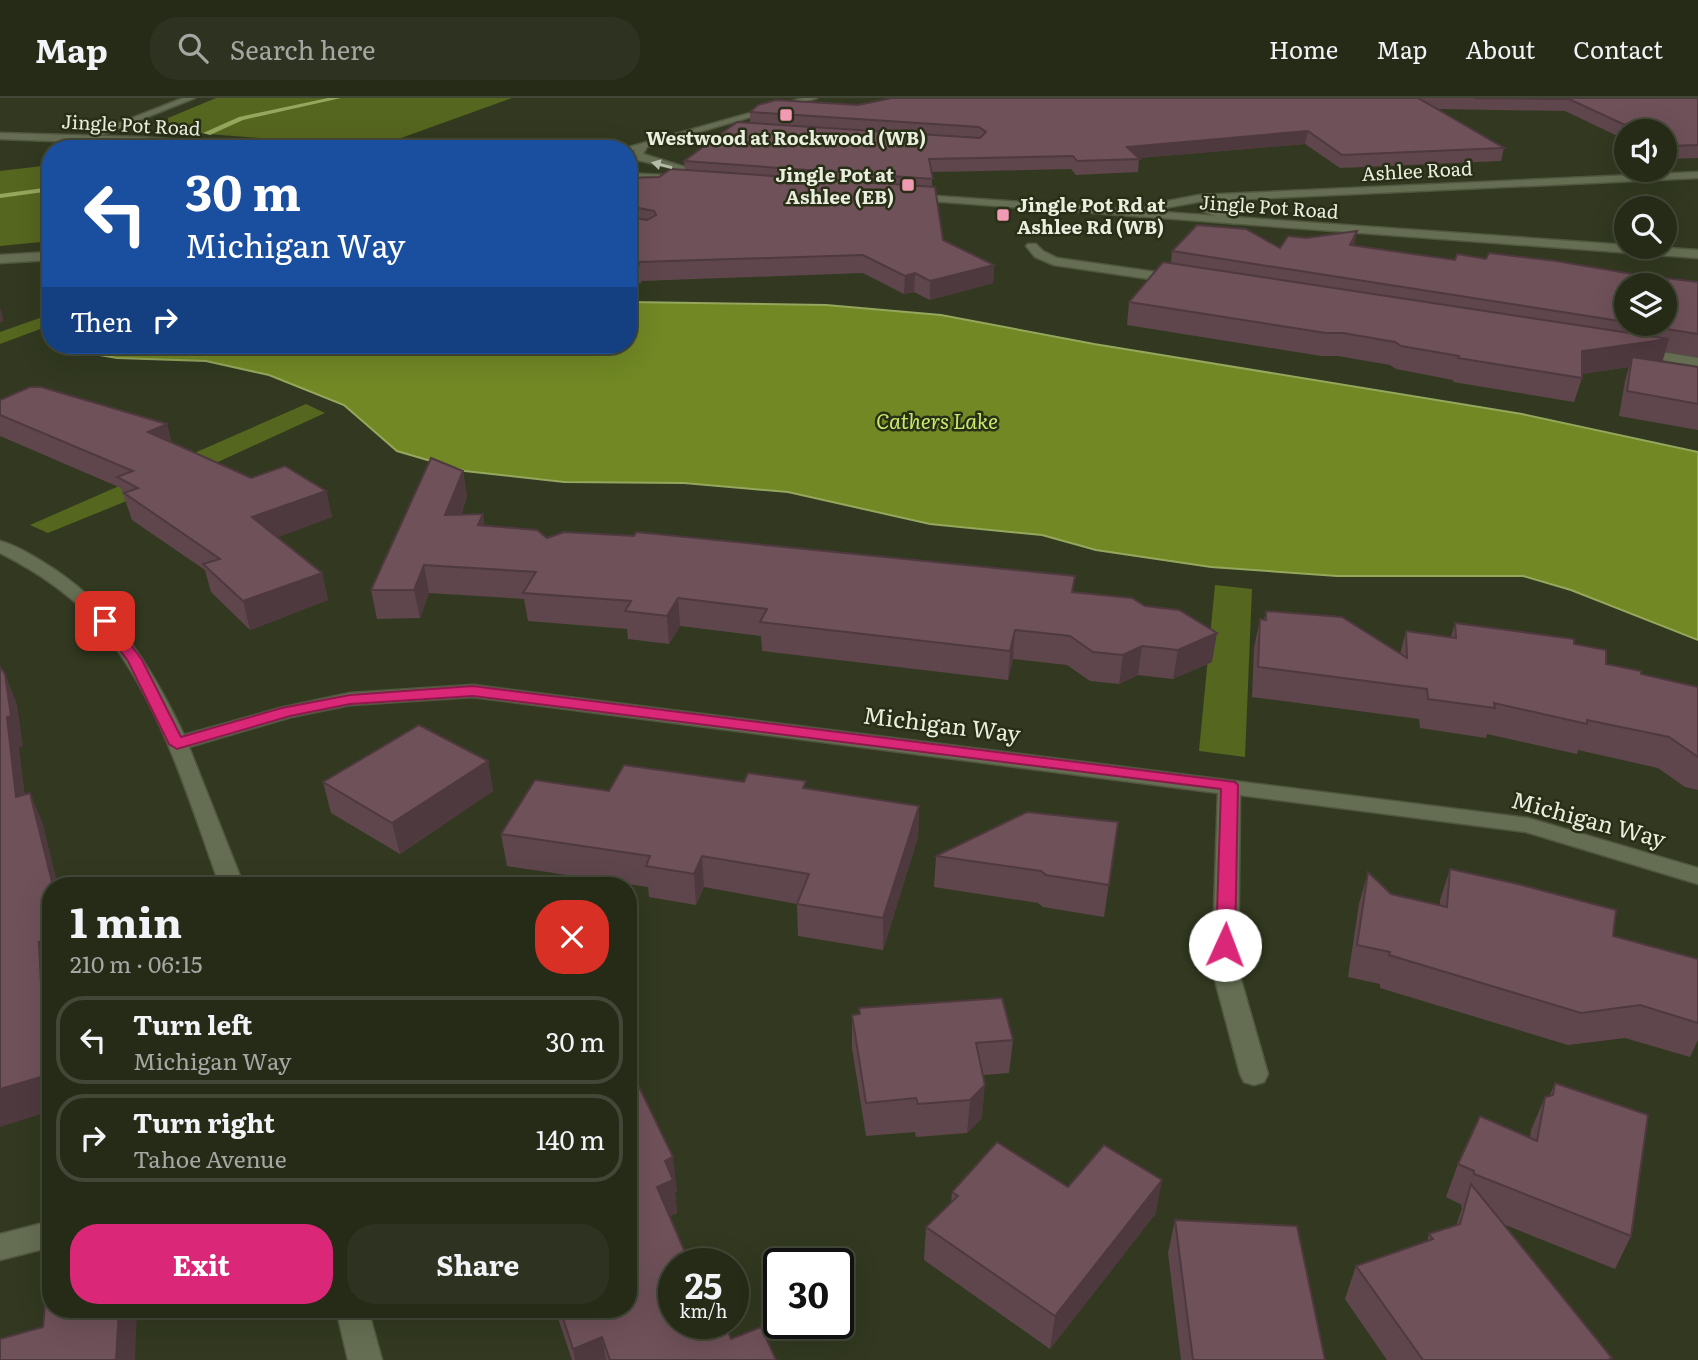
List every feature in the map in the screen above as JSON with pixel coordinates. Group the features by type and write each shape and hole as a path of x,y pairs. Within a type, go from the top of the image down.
{"street":[{"path":"86,138 191,98"},
{"path":"637,146 813,98"},
{"name":"Jingle Pot Road","path":"0,136 117,140"},
{"path":"637,176 691,176 641,158 638,154 643,145"},
{"name":"Ashlee Road","path":"1140,214 1156,206 1174,202 1225,197 1698,175"},
{"name":"Jingle Pot Road","path":"897,196 1698,254"},
{"path":"1225,197 1209,202 1207,209 1234,221"},
{"path":"1032,246 1039,254 1054,261 1186,281"},
{"path":"0,259 42,257"},
{"path":"1629,351 1698,362"},
{"path":"0,546 38,565 105,621 135,660 177,744 229,877"},
{"name":"Michigan Way","path":"177,744 288,712 350,699 473,691 1528,825 1698,876"},
{"path":"1229,785 1225,970 1254,1074"},
{"path":"0,1247 42,1236"},
{"path":"354,1318 365,1360"}],"shaded area":[{"path":"216,98 512,98 395,140 285,140 169,131 168,118"},
{"path":"42,166 42,242 0,246 0,171"},
{"path":"42,317 42,328 0,344 0,332"},
{"path":"306,404 325,413 183,478 48,533 30,525"},
{"path":"1215,585 1252,589 1245,757 1199,751"}],"water":[{"name":"Cathers Lake","path":"637,302 826,305 941,315 1094,344 1522,414 1698,452 1698,640 1571,590 1523,576 1337,576 1211,567 1096,550 1042,535 930,524 788,492 684,483 564,482 465,471 397,451 344,405 269,375 206,361 117,358 94,354 637,354"}],"building":[{"path":"892,98 1418,98 1504,148 1342,155 1308,131 1127,147 1140,159 1077,161 1073,156 929,159 933,179 684,161 737,122 980,138 986,132 979,127 750,112 758,105 776,100 858,105"},
{"path":"1474,98 1698,98 1698,145 1677,146 1677,119 1614,120 1569,99"},
{"path":"671,169 935,187 943,240 994,265 930,281 915,273 905,276 863,255 639,262 637,265 637,218 647,220 656,215 654,211 637,208 637,178 659,177"},
{"path":"1197,225 1246,229 1280,248 1288,236 1306,238 1357,231 1350,245 1455,260 1457,254 1486,259 1489,253 1627,273 1614,273 1614,320 1172,251"},
{"path":"1163,262 1614,331 1614,336 1669,339 1582,351 1582,378 1458,358 1459,356 1401,346 1395,342 1343,333 1326,333 1129,302"},
{"path":"1677,279 1698,282 1698,334 1677,331"},
{"path":"1632,357 1698,367 1698,404 1627,391"},
{"path":"30,387 41,387 167,424 148,432 251,478 285,466 326,491 252,517 322,573 243,601 203,564 220,559 124,493 138,488 117,477 133,471 0,415 0,400"},
{"path":"431,458 463,471 445,515 483,514 478,525 537,530 547,538 564,532 634,536 636,532 1075,576 1072,592 1132,598 1145,606 1179,610 1217,633 1178,650 1142,646 1123,655 1093,652 1070,636 1015,630 1010,651 760,622 767,609 678,598 667,616 625,611 631,601 523,593 536,572 424,565 414,590 371,590"},
{"path":"1266,611 1342,617 1407,658 1406,631 1456,638 1455,623 1574,639 1574,644 1606,650 1606,664 1698,687 1698,757 1669,737 1587,720 1587,724 1494,703 1495,708 1428,699 1427,689 1258,667 1260,619 1266,620"},
{"path":"0,667 5,674 11,716 7,717 16,797 30,793 51,877 42,877 42,941 39,942 42,1077 0,1089"},
{"path":"419,725 488,761 392,823 323,782"},
{"path":"624,765 744,782 748,773 806,781 803,788 919,806 883,918 797,904 809,874 702,856 694,874 646,866 650,856 501,834 535,780 609,791"},
{"path":"1027,812 1118,822 1109,885 1046,875 1041,871 936,856"},
{"path":"1450,869 1616,910 1613,936 1698,959 1698,1023 1640,1005 1581,1013 1389,955 1390,952 1357,945 1368,872 1391,894 1447,907"},
{"path":"1002,998 1013,1040 976,1043 985,1085 970,1100 918,1104 916,1098 866,1103 852,1015 860,1014 859,1008"},
{"path":"637,1083 673,1157 665,1161 673,1180 657,1187 683,1248 658,1248 658,1339 749,1339 749,1332 761,1327 763,1339 766,1339 776,1360 610,1360 602,1337 573,1349 563,1318 637,1318"},
{"path":"1555,1083 1648,1115 1631,1236 1474,1174 1474,1171 1458,1164 1480,1116 1537,1141 1545,1097 1553,1095"},
{"path":"997,1142 1068,1187 1104,1145 1162,1180 1055,1316 926,1227 958,1196 952,1192"},
{"path":"1471,1184 1612,1358 1423,1360 1356,1266 1433,1239 1429,1234 1460,1224"},
{"path":"1175,1220 1297,1226 1325,1360 1193,1360"},
{"path":"44,1318 118,1318 116,1360 0,1360 0,1339 43,1327"}],"waterway":[{"path":"207,133 241,118 338,98"},
{"path":"0,196 42,190"}],"place":[{"name":"Westwood at Rockwood (WB)","path":"786,115"},
{"name":"Jingle Pot at Ashlee (EB)","path":"908,185"},
{"name":"Jingle Pot Rd at Ashlee Rd (WB)","path":"1003,215"}],"route":[{"path":"105,621 135,660 177,744 288,712 350,699 473,691 1229,785 1225,945"}]}
